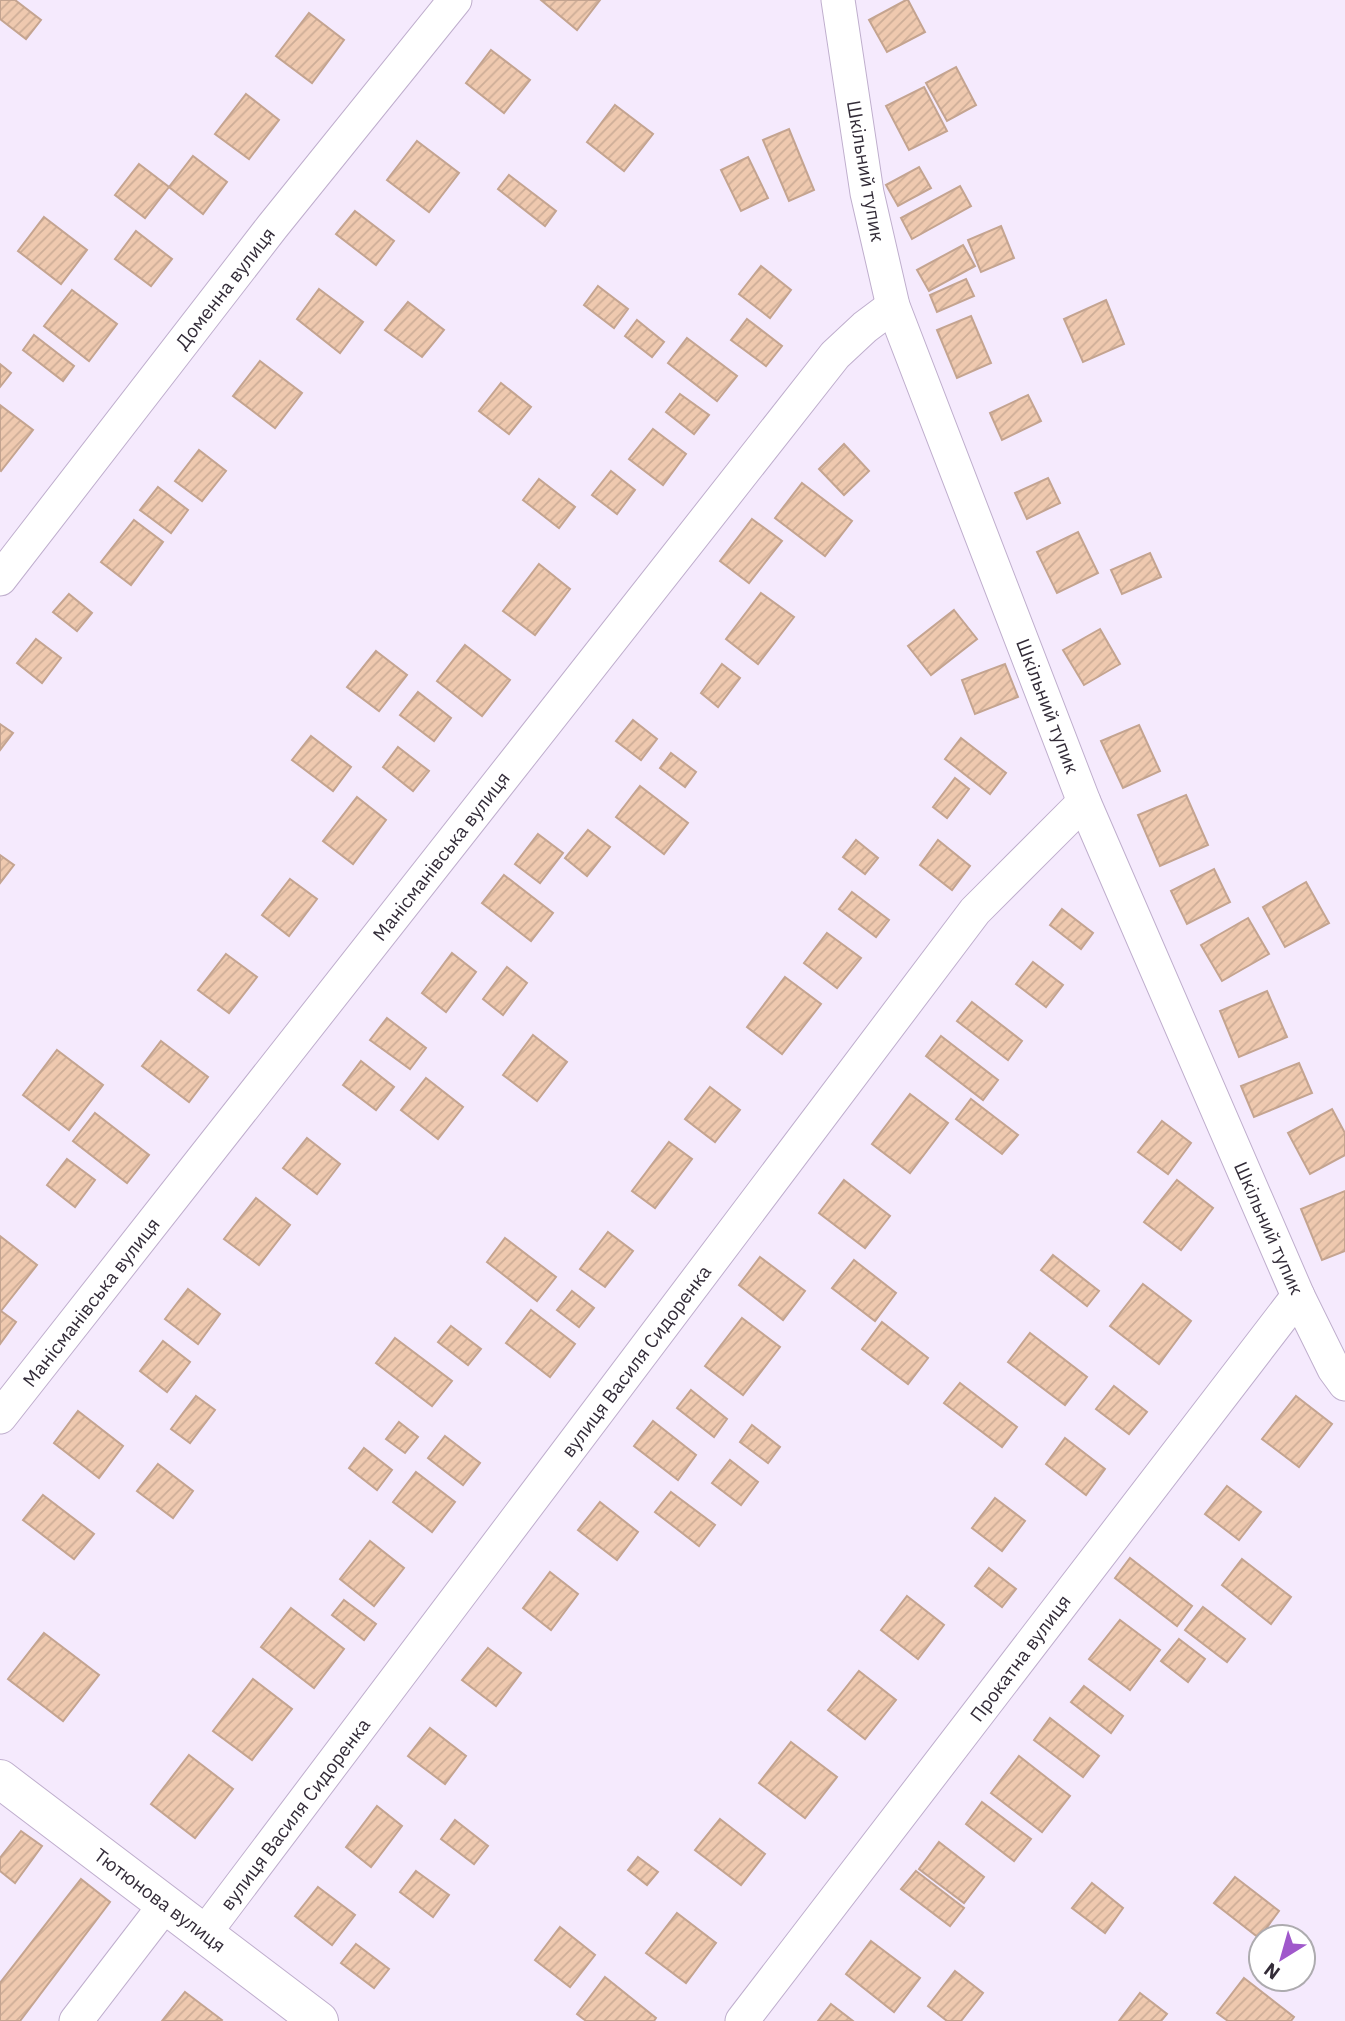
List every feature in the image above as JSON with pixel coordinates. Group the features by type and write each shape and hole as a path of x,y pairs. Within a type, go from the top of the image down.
{"street":[{"name":"Доменна вулиця","path":"0,579 272,227 455,0"},
{"name":"Шкільний тупик","path":"838,0 867,193 894,306 1084,802 1298,1296 1334,1369 1345,1384"},
{"name":"Манісманівська вулиця","path":"0,1417 835,355 865,327 894,306"},
{"name":"вулиця Василя Сидоренка","path":"204,1934 975,911 1084,802"},
{"name":"Прокатна вулиця","path":"742,2021 1298,1296"},
{"name":"Тютюнова вулиця","path":"0,1779 319,2021"},
{"path":"76,2021 165,1905"}],"building":[{"path":"0,0 15,0 41,20 26,39 0,19"},
{"path":"541,0 600,0 577,30"},
{"path":"906,0 925,32 887,52 869,20"},
{"path":"309,13 344,40 312,83 276,56"},
{"path":"491,50 530,80 504,113 466,83"},
{"path":"956,67 976,105 947,121 926,83"},
{"path":"924,87 947,131 909,150 886,106"},
{"path":"246,94 279,120 249,159 215,134"},
{"path":"615,105 653,134 624,171 587,142"},
{"path":"789,129 814,190 789,201 763,140"},
{"path":"417,141 459,173 429,212 387,180"},
{"path":"193,156 227,182 203,214 169,187"},
{"path":"748,157 768,198 741,211 721,170"},
{"path":"139,164 169,187 145,218 115,195"},
{"path":"919,167 931,188 898,206 886,185"},
{"path":"509,175 556,211 545,226 498,189"},
{"path":"960,186 971,206 912,239 901,218"},
{"path":"355,211 394,241 376,265 336,234"},
{"path":"44,217 87,250 61,284 18,251"},
{"path":"1001,226 1014,258 981,272 968,240"},
{"path":"136,231 172,259 151,286 115,259"},
{"path":"963,245 975,266 929,291 917,270"},
{"path":"761,266 791,290 770,318 739,294"},
{"path":"966,279 974,296 937,312 930,295"},
{"path":"598,286 628,309 614,328 584,305"},
{"path":"319,289 363,322 340,353 297,319"},
{"path":"72,290 117,324 89,361 44,326"},
{"path":"1106,300 1124,344 1083,362 1064,319"},
{"path":"408,302 444,330 422,357 385,330"},
{"path":"971,316 991,363 957,378 937,330"},
{"path":"747,319 782,346 766,366 731,340"},
{"path":"637,320 664,342 652,357 625,336"},
{"path":"34,335 74,366 63,381 23,350"},
{"path":"687,338 737,376 717,401 668,363"},
{"path":"260,361 302,393 275,428 233,396"},
{"path":"0,364 11,373 0,387"},
{"path":"501,383 531,407 509,434 479,411"},
{"path":"680,394 709,415 694,434 666,412"},
{"path":"1028,395 1041,421 1002,440 990,413"},
{"path":"0,405 33,430 1,471 0,470"},
{"path":"653,429 686,454 663,485 629,459"},
{"path":"844,444 869,471 844,495 819,469"},
{"path":"199,450 226,471 202,501 175,481"},
{"path":"611,471 635,490 617,514 592,495"},
{"path":"1048,478 1060,503 1027,519 1015,493"},
{"path":"539,479 575,507 559,528 523,500"},
{"path":"802,483 852,521 825,556 775,518"},
{"path":"158,487 188,510 171,533 140,510"},
{"path":"752,519 782,541 749,583 720,561"},
{"path":"134,520 163,542 131,585 101,562"},
{"path":"1078,532 1098,573 1057,593 1037,552"},
{"path":"1150,553 1161,577 1122,594 1111,570"},
{"path":"539,564 570,589 535,635 503,611"},
{"path":"761,593 794,617 758,664 726,639"},
{"path":"69,594 92,613 77,631 53,612"},
{"path":"954,610 977,639 931,675 908,646"},
{"path":"1100,629 1120,664 1084,685 1063,650"},
{"path":"36,639 61,658 42,683 17,663"},
{"path":"465,645 510,680 482,716 437,681"},
{"path":"376,651 407,675 379,711 347,687"},
{"path":"722,664 740,678 718,707 701,693"},
{"path":"1005,664 1018,697 975,714 962,680"},
{"path":"418,692 451,718 434,741 400,715"},
{"path":"633,720 657,739 641,760 616,741"},
{"path":"0,724 13,733 0,750"},
{"path":"1139,725 1160,771 1123,788 1101,741"},
{"path":"311,736 351,767 333,791 292,760"},
{"path":"961,738 1006,773 990,794 945,759"},
{"path":"398,747 429,771 413,791 383,767"},
{"path":"671,753 696,772 685,787 660,768"},
{"path":"955,778 969,789 947,818 933,807"},
{"path":"640,786 688,823 664,854 616,817"},
{"path":"1186,795 1208,845 1160,866 1138,815"},
{"path":"357,797 386,820 353,864 323,841"},
{"path":"588,830 610,847 587,876 565,858"},
{"path":"538,834 563,853 540,883 515,864"},
{"path":"856,840 878,858 865,874 843,857"},
{"path":"938,840 970,866 952,890 920,865"},
{"path":"0,855 14,865 0,883"},
{"path":"1214,869 1230,902 1187,924 1171,891"},
{"path":"504,875 553,913 531,941 482,903"},
{"path":"290,879 317,899 289,936 262,915"},
{"path":"1306,882 1329,923 1285,947 1263,907"},
{"path":"852,892 889,920 876,937 839,909"},
{"path":"1062,909 1093,933 1081,949 1050,925"},
{"path":"1248,918 1269,954 1222,981 1201,945"},
{"path":"827,933 861,958 837,988 804,963"},
{"path":"452,953 476,972 446,1012 422,993"},
{"path":"226,954 257,977 229,1013 198,990"},
{"path":"1033,962 1063,985 1046,1007 1016,984"},
{"path":"507,967 527,983 503,1015 483,999"},
{"path":"785,977 821,1004 782,1054 747,1027"},
{"path":"1267,991 1287,1037 1239,1057 1220,1011"},
{"path":"972,1002 1022,1041 1008,1060 957,1021"},
{"path":"387,1018 426,1048 410,1069 370,1040"},
{"path":"533,1035 567,1062 537,1101 503,1075"},
{"path":"941,1036 998,1080 983,1100 926,1056"},
{"path":"161,1041 208,1077 189,1102 142,1066"},
{"path":"57,1050 103,1085 69,1130 23,1095"},
{"path":"361,1061 394,1087 376,1110 343,1085"},
{"path":"1299,1063 1312,1093 1254,1117 1241,1086"},
{"path":"426,1078 463,1107 438,1139 401,1110"},
{"path":"710,1087 740,1110 715,1142 685,1119"},
{"path":"910,1094 948,1123 910,1173 872,1144"},
{"path":"971,1099 1018,1135 1002,1154 956,1119"},
{"path":"1332,1109 1345,1133 1345,1155 1310,1174 1288,1133"},
{"path":"95,1113 149,1155 127,1183 73,1141"},
{"path":"1162,1121 1191,1143 1168,1174 1138,1152"},
{"path":"307,1138 340,1164 317,1194 283,1168"},
{"path":"669,1142 692,1159 655,1208 632,1191"},
{"path":"67,1159 95,1180 75,1207 47,1185"},
{"path":"844,1180 890,1216 865,1248 819,1213"},
{"path":"1177,1180 1213,1208 1181,1250 1144,1222"},
{"path":"1345,1191 1345,1251 1322,1260 1301,1209"},
{"path":"256,1198 290,1225 259,1265 224,1239"},
{"path":"608,1232 633,1251 605,1287 580,1269"},
{"path":"0,1236 37,1265 1,1311 16,1322 0,1344"},
{"path":"505,1238 556,1277 537,1301 487,1262"},
{"path":"1053,1255 1099,1291 1087,1306 1041,1270"},
{"path":"760,1257 805,1291 783,1320 739,1285"},
{"path":"854,1260 896,1293 875,1321 832,1288"},
{"path":"1143,1284 1191,1321 1159,1364 1110,1326"},
{"path":"188,1289 220,1314 198,1344 165,1319"},
{"path":"572,1291 594,1308 579,1327 557,1310"},
{"path":"531,1310 575,1344 550,1377 506,1343"},
{"path":"742,1318 780,1347 743,1395 705,1366"},
{"path":"882,1322 928,1358 908,1384 862,1349"},
{"path":"451,1326 481,1349 468,1365 438,1342"},
{"path":"1030,1333 1087,1377 1065,1405 1008,1362"},
{"path":"395,1338 452,1381 432,1406 376,1363"},
{"path":"163,1341 190,1362 167,1392 140,1371"},
{"path":"960,1383 1017,1427 1002,1447 944,1403"},
{"path":"1114,1386 1147,1412 1129,1434 1096,1409"},
{"path":"691,1390 727,1419 714,1437 677,1408"},
{"path":"196,1396 215,1410 190,1443 171,1429"},
{"path":"1296,1396 1332,1424 1299,1467 1262,1439"},
{"path":"78,1411 123,1446 99,1478 54,1443"},
{"path":"653,1421 696,1455 678,1480 634,1446"},
{"path":"399,1422 418,1437 405,1453 386,1439"},
{"path":"752,1425 780,1447 768,1463 740,1442"},
{"path":"445,1436 480,1463 463,1485 428,1458"},
{"path":"1065,1438 1105,1469 1086,1495 1046,1464"},
{"path":"364,1448 392,1470 377,1490 349,1468"},
{"path":"730,1460 758,1482 741,1505 712,1483"},
{"path":"158,1464 193,1491 173,1518 137,1491"},
{"path":"416,1472 455,1502 432,1532 393,1502"},
{"path":"1227,1486 1261,1512 1239,1540 1205,1514"},
{"path":"671,1492 715,1525 699,1546 655,1512"},
{"path":"43,1495 94,1534 74,1559 23,1520"},
{"path":"995,1498 1025,1521 1002,1551 972,1528"},
{"path":"600,1502 638,1532 617,1560 578,1530"},
{"path":"370,1541 404,1568 374,1606 340,1579"},
{"path":"1130,1558 1192,1606 1177,1626 1115,1578"},
{"path":"1242,1559 1291,1597 1271,1624 1222,1585"},
{"path":"989,1568 1016,1589 1002,1607 975,1586"},
{"path":"550,1572 578,1594 551,1630 523,1608"},
{"path":"907,1596 944,1625 918,1659 881,1630"},
{"path":"344,1600 376,1624 364,1640 332,1615"},
{"path":"1203,1607 1245,1639 1227,1662 1185,1630"},
{"path":"291,1608 344,1649 314,1688 261,1647"},
{"path":"1120,1620 1160,1650 1130,1690 1089,1659"},
{"path":"44,1633 99,1675 63,1721 8,1679"},
{"path":"1179,1639 1205,1659 1188,1682 1161,1661"},
{"path":"488,1648 521,1673 496,1706 462,1680"},
{"path":"859,1671 896,1700 865,1739 828,1710"},
{"path":"253,1679 292,1709 252,1760 213,1731"},
{"path":"1084,1686 1123,1716 1111,1733 1071,1702"},
{"path":"1050,1718 1099,1756 1083,1777 1034,1740"},
{"path":"430,1728 466,1756 445,1784 408,1756"},
{"path":"791,1742 837,1777 805,1818 759,1783"},
{"path":"189,1755 233,1789 195,1838 151,1804"},
{"path":"1019,1756 1070,1796 1042,1832 991,1793"},
{"path":"982,1802 1031,1839 1014,1861 966,1824"},
{"path":"377,1806 402,1826 371,1867 346,1847"},
{"path":"720,1819 765,1854 741,1885 695,1850"},
{"path":"455,1820 488,1846 474,1864 441,1839"},
{"path":"21,1831 42,1846 15,1883 0,1871 0,1858"},
{"path":"939,1842 984,1877 964,1903 919,1869"},
{"path":"638,1857 658,1872 647,1885 628,1870"},
{"path":"416,1871 449,1895 433,1917 400,1892"},
{"path":"916,1871 964,1908 950,1926 901,1889"},
{"path":"1235,1877 1279,1911 1270,1923 1247,1923 1247,1929 1214,1903"},
{"path":"81,1879 110,1902 20,2021 0,2021 0,1983"},
{"path":"1092,1883 1123,1908 1105,1933 1072,1908"},
{"path":"318,1887 355,1915 332,1945 295,1916"},
{"path":"677,1913 716,1943 686,1983 646,1953"},
{"path":"560,1927 595,1955 570,1987 535,1960"},
{"path":"871,1941 920,1978 894,2012 846,1974"},
{"path":"356,1944 389,1969 374,1988 341,1963"},
{"path":"955,1971 983,1993 961,2021 947,2021 928,2006"},
{"path":"605,1977 656,2018 654,2021 586,2021 577,2014"},
{"path":"1244,1978 1247,1980 1247,1993 1263,1993 1294,2017 1291,2021 1228,2021 1217,2013"},
{"path":"185,1992 222,2020 162,2021"},
{"path":"1140,1993 1167,2014 1161,2021 1119,2021"},
{"path":"831,2004 853,2021 818,2021"}]}
